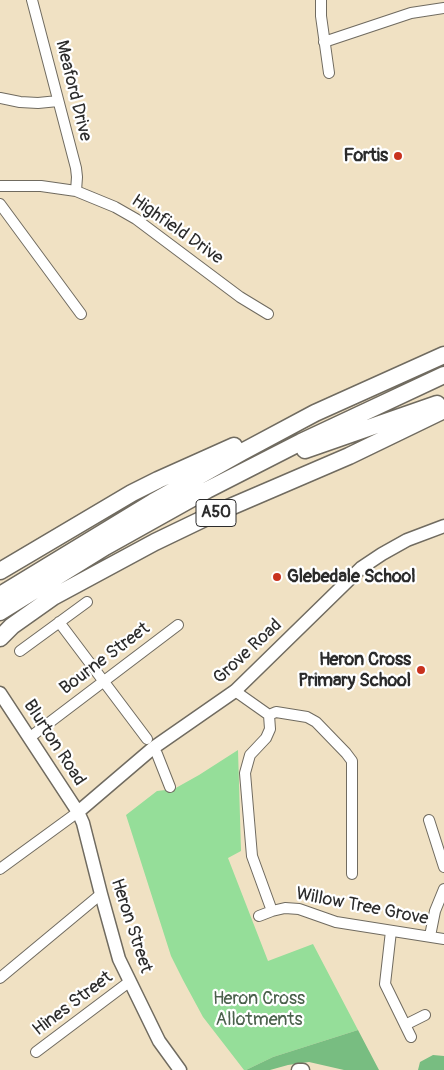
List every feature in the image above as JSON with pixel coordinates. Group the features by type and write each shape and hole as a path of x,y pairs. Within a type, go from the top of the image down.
{"highway":[{"name":"A50","path":"0,594 202,474 315,414 444,355"},
{"name":"A50","path":"0,612 149,522 301,442 444,375"},
{"name":"A50","path":"149,522 307,449 444,401"},
{"name":"A50","path":"0,638 12,626 53,597 156,542 207,517 348,456 444,410"},
{"name":"A50","path":"0,571 132,493 158,480 252,437 315,414"}],"street":[{"name":"Meaford Drive","path":"32,0 76,168 76,191"},
{"path":"321,0 321,16 329,73"},
{"path":"324,42 411,13 444,8"},
{"path":"0,98 38,103 58,101"},
{"name":"Highfield Drive","path":"0,186 41,186 76,191 100,200 136,219 240,297 268,314"},
{"path":"0,204 81,314"},
{"name":"Grove Road","path":"78,812 150,744 235,691 360,568 407,540 444,526"},
{"path":"20,651 87,602"},
{"path":"59,622 157,754 170,787"},
{"name":"Bourne Street","path":"29,738 178,625"},
{"path":"235,691 269,715 276,712 307,717 316,722 352,761 352,874"},
{"name":"Blurton Road","path":"0,693 78,812"},
{"name":"Willow Tree Grove","path":"269,715 270,729 266,738 250,755 245,773 252,856 272,911 285,908 299,909 336,922 444,939"},
{"path":"0,869 78,812"},
{"name":"Heron Street","path":"78,812 83,823 120,960 159,1041 180,1070"},
{"path":"429,820 439,834 444,867"},
{"path":"430,936 435,911 444,889"},
{"path":"0,978 101,894"},
{"path":"259,916 272,911"},
{"path":"391,932 385,984 410,1037"},
{"name":"Hines Street","path":"36,1052 129,982"},
{"path":"405,1026 425,1015"},
{"path":"298,1070 303,1070"}],"green space":[{"name":"Heron Cross Allotments","path":"238,750 241,851 228,858 268,961 313,944 358,1030 273,1057 246,1070 244,1070 203,1017 171,956 126,815 157,791 174,789"},
{"path":"358,1030 379,1070 344,1070 309,1062 270,1070 246,1070 273,1057"},
{"path":"433,1055 444,1056 444,1070 418,1070 420,1062"}],"place":[{"name":"Fortis","path":"398,156"},
{"name":"Glebedale School","path":"277,577"},
{"name":"Heron Cross Primary School","path":"421,670"}]}
